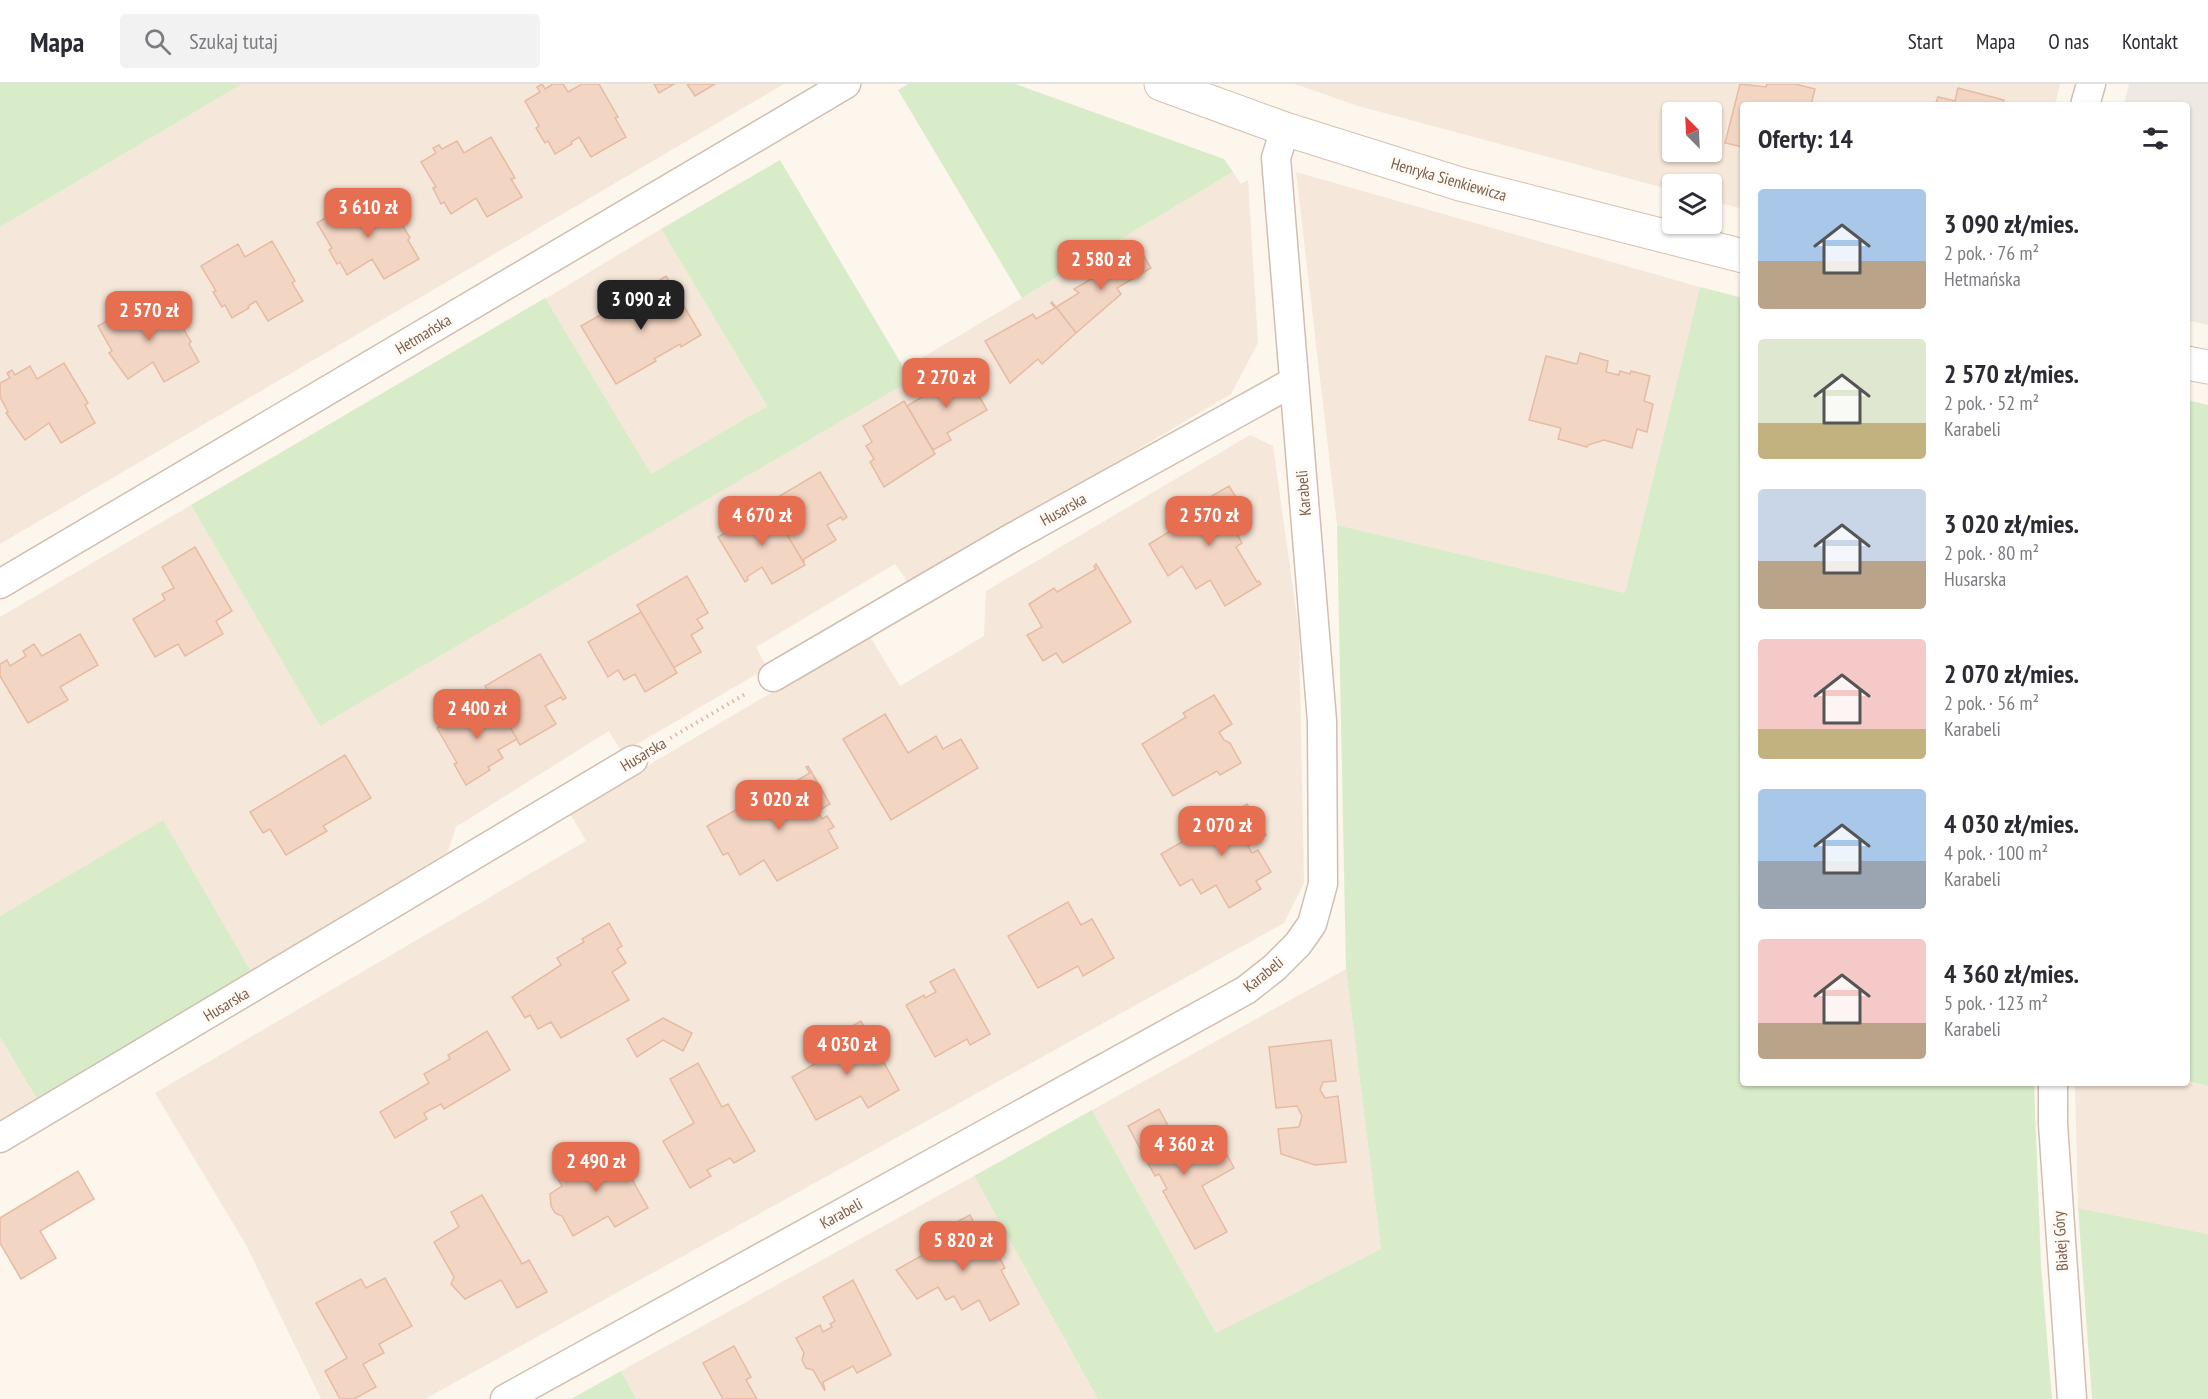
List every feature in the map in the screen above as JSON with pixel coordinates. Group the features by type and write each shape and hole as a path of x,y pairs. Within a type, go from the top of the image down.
{"street":[{"name":"Hetmańska","path":"0,584 846,84"},
{"name":"Henryka Sienkiewicza","path":"1161,84 1285,129 1460,184 1740,254"},
{"path":"2086,102 2091,84"},
{"name":"Karabeli","path":"505,1399 1245,990 1274,968 1298,944 1312,924 1323,884 1322,721 1276,158 1285,129"},
{"path":"2190,364 2208,367"},
{"name":"Husarska","path":"773,677 1008,540 1293,382"},
{"name":"Husarska","path":"0,1138 633,760"},
{"name":"Białej Góry","path":"2053,1086 2054,1135 2072,1399"}],"path":[{"name":"Husarska","path":"633,760 773,677"}],"shaded area":[{"path":"242,84 784,84 0,544 0,227"},
{"path":"1295,84 2060,84 2056,102 1740,102 1740,208 1722,204 1722,174 1662,174 1662,187 1358,106"},
{"path":"2129,84 2208,84 2208,325 2190,321 2190,102 2125,102"},
{"path":"1233,172 1241,184 1248,180 1258,343 1231,394 910,585 895,564 756,647 767,668 622,753 609,731 456,827 448,852 252,973 163,821 0,916 0,617 191,505 320,725 911,379 905,368"},
{"path":"1296,172 1700,287 1625,593 1337,525"},
{"path":"661,229 767,406 650,475 545,299"},
{"path":"1250,435 1273,446 1299,631 1304,883 1284,923 425,1399 321,1399 246,1245 155,1093 586,841 569,812 869,635 900,686 984,636 986,591"},
{"path":"1346,969 1381,1249 1216,1333 1092,1110"},
{"path":"0,1037 37,1099 0,1120"},
{"path":"2190,1083 2208,1086 2208,1234 2078,1208 2075,1086 2190,1086"},
{"path":"974,1176 1098,1399 636,1399 621,1371"}],"green space":[{"path":"0,84 242,84 0,227"},
{"path":"908,84 1015,84 1224,159 1233,172 1022,298 898,90"},
{"path":"780,160 911,380 320,726 191,505 545,298 651,474 767,406 661,229"},
{"path":"1700,287 1740,297 1740,1086 2034,1086 2041,1265 2052,1399 1098,1399 974,1176 1092,1110 1216,1333 1381,1249 1346,969 1337,525 1625,593"},
{"path":"2190,401 2208,405 2208,1086 2190,1082"},
{"path":"163,820 252,973 37,1099 0,1037 0,916"},
{"path":"2078,1208 2208,1234 2208,1399 2092,1399"},
{"path":"621,1371 636,1399 571,1399"}],"building":[{"path":"542,84 545,89 553,84 563,84 568,92 582,84 599,84 618,117 615,118 626,137 591,157 579,137 555,154 548,141 545,143 536,128 539,126 525,101 540,92 537,87"},
{"path":"654,84 674,84 659,93"},
{"path":"687,84 715,84 695,96"},
{"path":"1740,84 1766,87 1767,84 1795,84 1815,89 1812,102 1740,102 1740,146 1725,143"},
{"path":"1958,88 2004,100 2003,102 1936,102 1938,97 1955,101"},
{"path":"491,137 515,178 511,179 522,197 487,217 476,198 451,214 444,202 441,204 433,188 436,187 421,162 436,153 433,148 439,145 442,149 457,141 464,153"},
{"path":"387,199 410,238 408,240 419,259 384,279 372,259 347,275 340,262 337,264 329,250 332,248 317,223 332,214 329,209 335,205 338,211 353,201 360,214"},
{"path":"272,241 295,281 292,283 303,301 268,321 256,301 232,318 225,305 222,307 213,292 216,291 201,266 238,244 245,257"},
{"path":"1140,250 1151,268 1117,288 1121,294 1076,333 1056,307 1079,293 1074,289"},
{"path":"666,276 701,335 681,347 680,344 616,384 581,326 621,303 624,308 650,293 647,288"},
{"path":"168,302 191,342 189,344 199,362 164,382 153,362 128,379 109,353 112,351 98,326 134,305 141,317"},
{"path":"1052,302 1076,333 1042,364 1038,359 1010,383 985,341 1033,314 1036,319 1055,308"},
{"path":"1580,353 1608,361 1606,372 1619,375 1620,371 1630,374 1631,371 1650,376 1644,401 1653,404 1647,432 1637,429 1632,448 1604,440 1587,447 1558,439 1561,428 1529,420 1546,356 1577,364"},
{"path":"64,363 88,403 85,405 95,423 61,443 49,423 25,440 6,413 8,412 0,397 0,383 10,378 7,373 12,370 15,375 30,366 37,379"},
{"path":"965,372 987,410 947,433 951,440 933,450 907,406 922,397 919,393 935,384 937,388"},
{"path":"904,401 935,454 884,487 870,462 874,459 866,446 872,442 863,426"},
{"path":"820,472 847,517 843,520 841,517 827,525 836,540 804,559 804,563 768,503"},
{"path":"1229,486 1248,517 1233,527 1242,543 1236,547 1257,582 1261,584 1225,606 1210,580 1196,589 1182,566 1168,576 1149,544 1172,530 1167,523"},
{"path":"768,503 805,565 772,584 762,567 747,577 748,580 745,582 718,537 754,516 753,513"},
{"path":"195,547 232,611 216,621 223,634 185,656 178,644 155,657 133,619 165,600 162,594 174,588 162,567"},
{"path":"1096,564 1131,622 1063,663 1056,653 1043,661 1027,635 1042,627 1029,604 1054,588 1057,592 1096,569 1094,566"},
{"path":"687,576 708,613 697,619 703,628 691,635 701,652 673,668 637,605"},
{"path":"641,612 677,673 645,692 635,674 624,680 618,670 608,677 588,642"},
{"path":"80,634 98,665 60,687 68,700 28,723 0,676 0,664 7,660 10,666 26,656 23,651 34,644 42,656"},
{"path":"540,654 566,698 563,700 561,697 545,706 556,724 520,745 485,686"},
{"path":"1214,695 1232,724 1219,732 1224,740 1230,743 1241,763 1220,775 1217,771 1173,796 1142,744 1186,717 1183,713"},
{"path":"494,700 517,739 498,750 503,758 488,767 490,770 466,785 454,764 457,763 437,728 472,706 475,711"},
{"path":"885,714 908,753 936,736 943,749 961,739 978,768 891,820 843,739"},
{"path":"345,755 371,798 323,826 327,831 286,855 270,829 263,833 250,812"},
{"path":"808,766 830,804 818,811 822,819 827,816 834,827 828,830 838,848 777,881 764,860 740,875 728,853 723,855 707,826 741,807 746,817 764,806 762,801 810,773 806,767"},
{"path":"1247,804 1266,835 1248,846 1252,853 1258,850 1271,872 1256,881 1261,889 1229,908 1216,885 1201,894 1192,879 1180,886 1161,854"},
{"path":"1068,902 1081,925 1092,919 1114,958 1083,976 1078,966 1038,988 1008,936"},
{"path":"609,923 622,946 617,949 626,963 612,972 629,1000 561,1038 551,1022 538,1029 530,1015 525,1018 512,997 561,965 557,958 584,942 582,939"},
{"path":"954,969 990,1034 970,1045 967,1039 935,1057 906,1005 924,995 925,998 936,992 930,982"},
{"path":"663,1018 692,1033 683,1051 663,1040 637,1057 627,1039"},
{"path":"861,1021 899,1090 868,1108 861,1096 816,1120 792,1077 825,1058 830,1059 845,1050 837,1035"},
{"path":"487,1031 510,1070 444,1109 441,1104 424,1113 427,1119 395,1138 380,1112 429,1083 424,1074 450,1059 448,1055"},
{"path":"1331,1040 1336,1081 1323,1082 1320,1090 1325,1098 1338,1096 1346,1162 1315,1165 1281,1154 1278,1129 1299,1127 1302,1116 1297,1106 1276,1108 1269,1047"},
{"path":"698,1063 722,1107 728,1104 755,1151 734,1163 730,1158 707,1170 711,1176 690,1188 663,1141 694,1123 670,1079"},
{"path":"1159,1109 1188,1162 1198,1156 1195,1150 1218,1138 1234,1168 1202,1186 1227,1232 1195,1249 1163,1191 1167,1189 1159,1174 1155,1176 1128,1126"},
{"path":"598,1147 607,1163 619,1156 648,1208 615,1227 608,1216 573,1236 562,1216 555,1213 551,1206 550,1194 562,1186 554,1172"},
{"path":"78,1171 94,1199 40,1231 56,1258 21,1279 0,1243 0,1218"},
{"path":"482,1195 522,1264 529,1260 547,1292 517,1308 501,1280 465,1299 451,1284 454,1277 434,1242 459,1227 451,1212"},
{"path":"970,1215 986,1245 991,1243 1005,1268 1001,1270 1019,1304 990,1321 979,1300 962,1310 954,1296 946,1300 938,1287 917,1299 896,1270 955,1237 949,1226"},
{"path":"385,1278 412,1326 379,1344 384,1353 363,1364 376,1387 354,1399 340,1399 325,1371 347,1358 316,1303 361,1279 366,1288"},
{"path":"853,1280 891,1355 857,1373 853,1366 823,1382 825,1391 813,1370 806,1368 802,1360 804,1353 796,1338 820,1325 823,1332 832,1327 830,1324 835,1321 823,1297"},
{"path":"734,1346 751,1377 746,1380 757,1399 723,1399 703,1363"}]}
